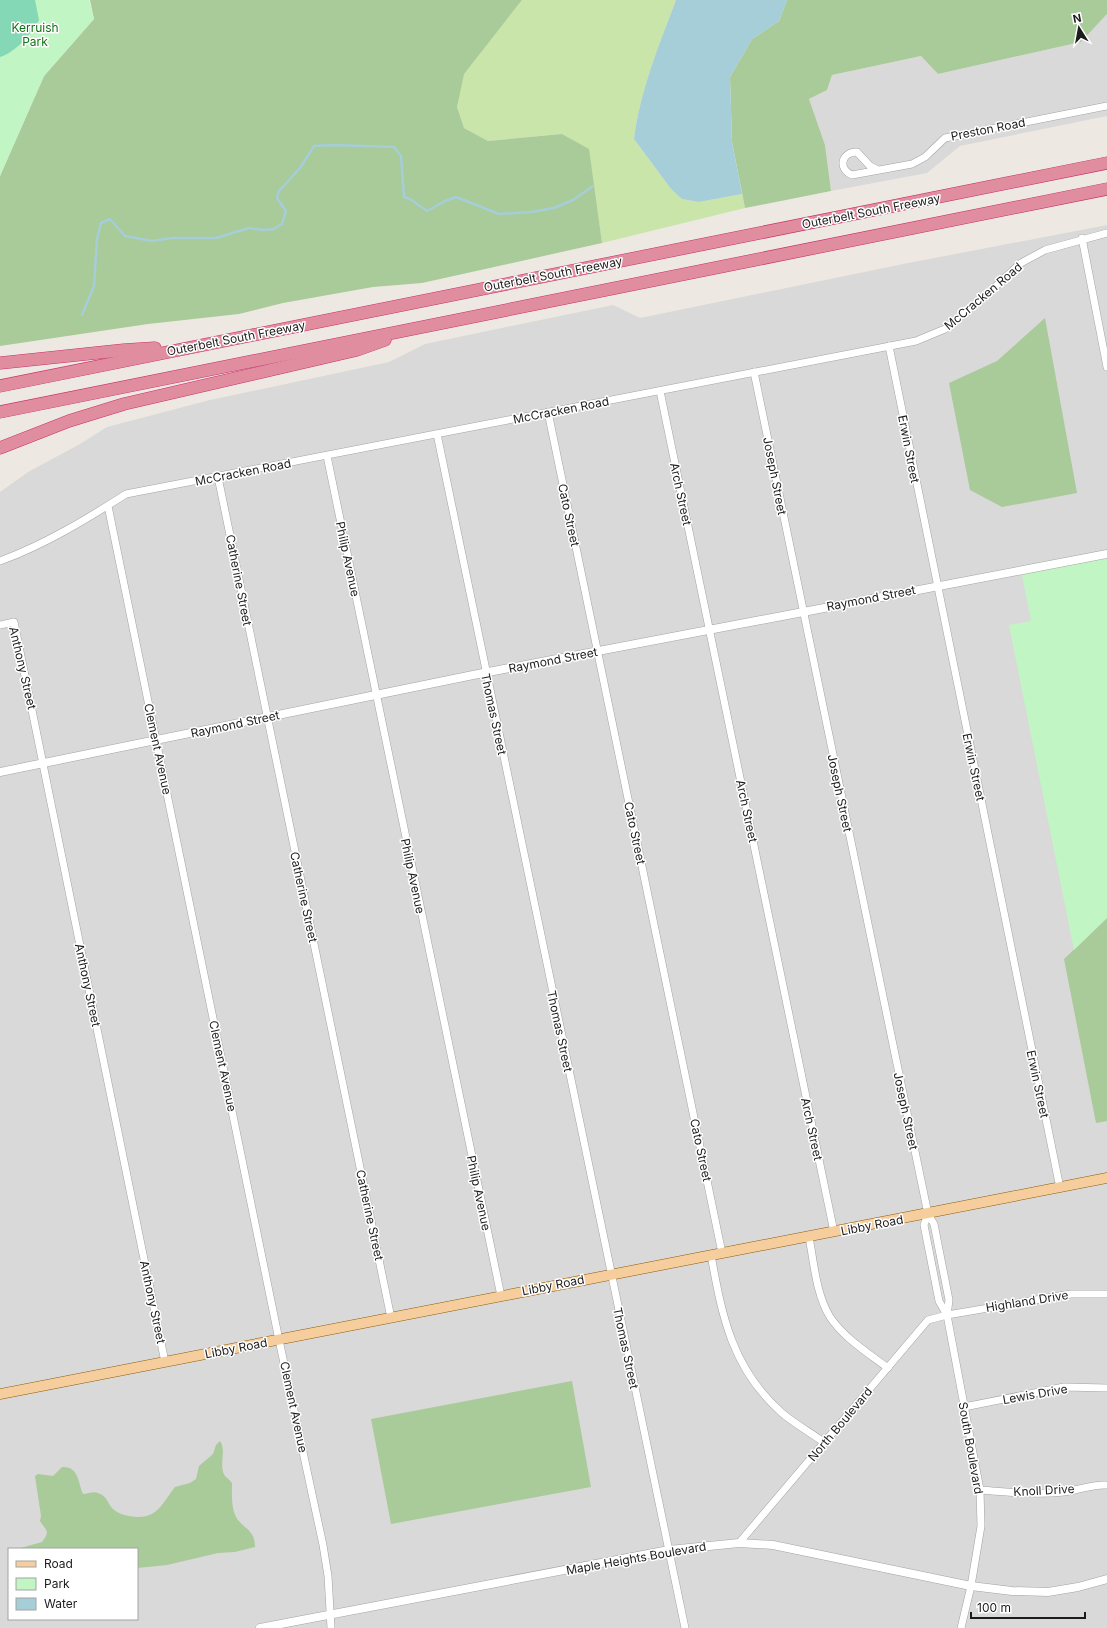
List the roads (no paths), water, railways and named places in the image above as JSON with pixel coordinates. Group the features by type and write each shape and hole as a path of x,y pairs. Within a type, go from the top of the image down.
{"highway":[{"name":"Outerbelt South Freeway","path":"0,386 1107,163"},
{"name":"Outerbelt South Freeway","path":"0,412 1107,189"},
{"path":"0,448 69,421 111,407 358,350 421,326"},
{"path":"0,363 124,350 195,347"}],"main road":[{"name":"Libby Road","path":"0,1394 1107,1178"}],"street":[{"name":"Preston Road","path":"878,170 870,166 857,152 850,152 845,156 842,162 843,167 847,172 852,174 878,170 912,164 919,161 945,138 1107,106"},
{"name":"McCracken Road","path":"0,561 23,552 108,506 126,494 916,341 945,329 984,297 1021,262 1045,250 1082,238 1107,232"},
{"path":"1082,238 1106,354 1107,367"},
{"name":"Erwin Street","path":"889,346 1060,1188"},
{"name":"Joseph Street","path":"754,372 802,611 928,1214"},
{"name":"Arch Street","path":"660,390 834,1232"},
{"name":"Cato Street","path":"548,412 722,1253"},
{"name":"Thomas Street","path":"437,434 610,1274 685,1628"},
{"name":"Philip Avenue","path":"327,456 501,1296"},
{"name":"Catherine Street","path":"218,477 391,1318"},
{"name":"Clement Avenue","path":"108,506 279,1340 323,1545 328,1576 331,1628"},
{"name":"Raymond Street","path":"0,772 597,651 1107,554"},
{"name":"Anthony Street","path":"0,624 14,622 165,1362"},
{"name":"South Boulevard","path":"928,1214 924,1225 939,1301 946,1315 980,1490 981,1526 971,1586 961,1628"},
{"name":"South Boulevard","path":"928,1214 934,1222 949,1300 946,1315"},
{"path":"809,1237 818,1283 823,1300 831,1317 846,1335 888,1368"},
{"path":"711,1255 722,1314 730,1340 742,1363 760,1390 782,1413 825,1443"},
{"name":"Highland Drive","path":"946,1315 1071,1294 1107,1294"},
{"name":"North Boulevard","path":"739,1543 928,1320 946,1315"},
{"name":"Lewis Drive","path":"964,1407 1064,1387 1107,1388"},
{"name":"Knoll Drive","path":"980,1490 1024,1493 1064,1492 1101,1484 1107,1485"},
{"name":"Maple Heights Boulevard","path":"260,1628 669,1550 739,1543 774,1545 971,1586 1012,1591 1048,1592 1078,1587 1107,1579"}],"water":[{"path":"676,0 787,0 779,21 752,39 730,77 732,142 742,194 699,202 682,199 671,189 634,139 645,86"}],"waterway":[{"path":"82,315 94,286 97,239 101,223 110,219 125,236 152,241 172,238 216,238 249,228 264,230 274,229 282,224 286,211 277,198 279,191 300,168 314,146 334,145 394,147 401,156 404,197 410,199 427,211 456,197 499,214 531,212 554,208 573,200 593,186"}],"park label":[{"name":"Kerruish Park","path":"35,34"}]}
